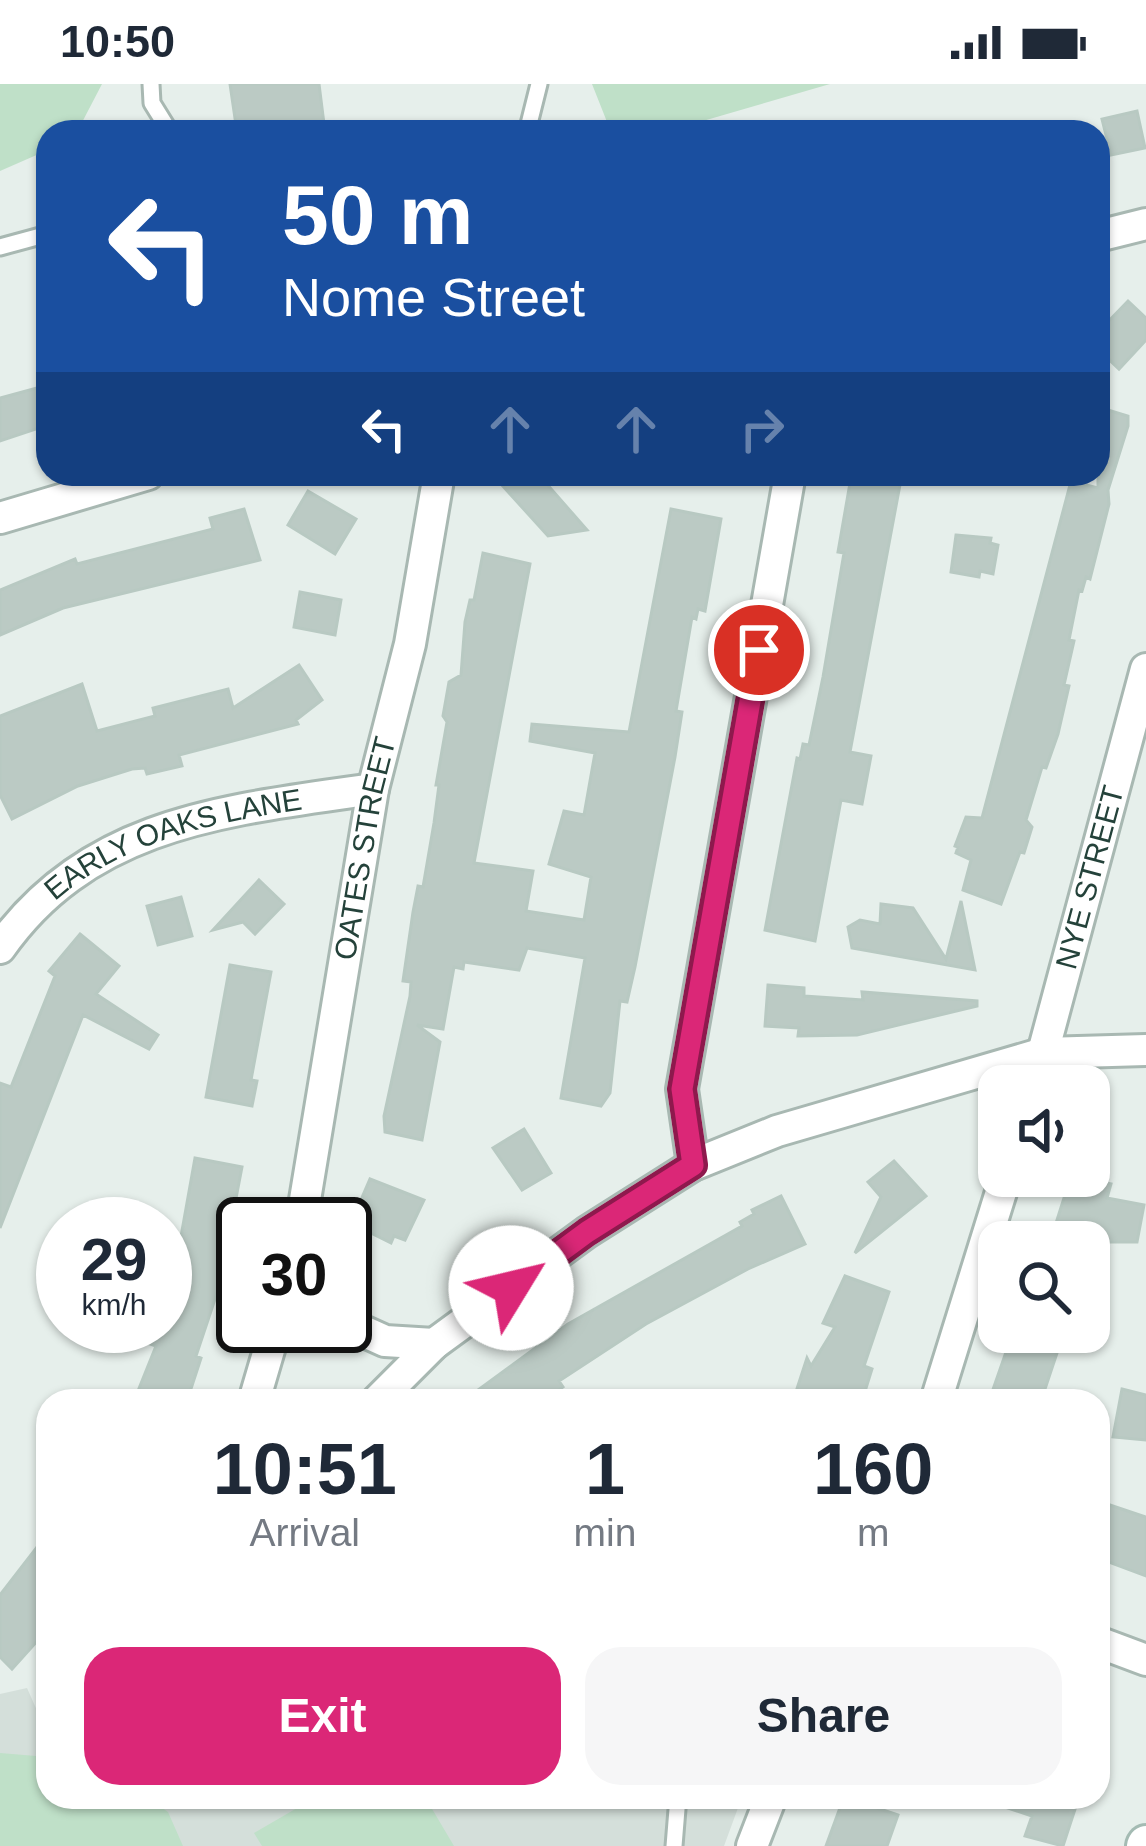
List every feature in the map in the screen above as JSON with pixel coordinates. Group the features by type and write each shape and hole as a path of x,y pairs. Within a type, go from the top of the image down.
{"street":[{"path":"1110,233 1146,224"},
{"path":"0,518 108,486"},
{"name":"OATES STREET","path":"306,1197 374,789 410,644 437,486"},
{"path":"693,1165 682,1089 788,486"},
{"name":"NYE STREET","path":"1040,1065 1146,669"},
{"name":"EARLY OAKS LANE","path":"0,948 61,881 134,838 206,817 374,789"},
{"path":"389,1389 434,1344 587,1232 693,1165 777,1131 1044,1053 1146,1050"},
{"path":"940,1389 999,1197"},
{"path":"372,1335 385,1341 434,1344"},
{"path":"258,1389 268,1353"},
{"path":"1110,1646 1146,1660"},
{"path":"752,1846 766,1809"}],"lane":[{"path":"151,84 152,103 163,120"},
{"path":"530,120 540,85"},
{"path":"0,248 36,238"},
{"path":"674,1846 677,1809"}],"shaded area":[{"path":"27,1688 36,1708 36,1809 738,1809 724,1846 0,1846 0,1694"}],"green space":[{"path":"0,84 102,84 83,120 36,120 36,155 0,171"},
{"path":"592,84 830,84 706,120 606,120"},
{"path":"0,1753 36,1756 36,1809 164,1809 183,1846 0,1846"},
{"path":"295,1809 432,1809 454,1846 262,1846 254,1833"}],"building":[{"path":"230,84 319,84 324,120 235,120"},
{"path":"1137,111 1145,148 1111,155 1110,120 1102,119"},
{"path":"1128,301 1146,318 1146,340 1119,369 1110,360 1110,320"},
{"path":"36,388 36,429 0,441 0,398"},
{"path":"1110,411 1128,416 1110,484"},
{"path":"503,486 548,486 587,530 548,536"},
{"path":"849,486 900,486 850,752 871,756 862,804 841,800 815,941 765,930 797,758 803,744 809,745 823,677 844,553 838,552"},
{"path":"1070,486 1109,486 1109,504 1090,579 1086,577 1079,590 1064,685 1069,686 1058,734 1026,820 1032,827 1024,853 1020,852 1001,904 963,890 971,860 956,853 955,846 966,817 982,818"},
{"path":"308,491 356,519 335,554 288,525"},
{"path":"244,509 260,560 63,608 0,635 0,590 75,559 77,564 213,529 210,518"},
{"path":"671,509 721,519 705,611 698,609 696,619 692,617 676,711 682,712 675,757 635,967 627,1002 620,1001 610,1093 601,1106 561,1098 585,958 527,948 519,970 464,962 463,969 454,967 443,1029 417,1025 440,1042 422,1140 385,1132 384,1116 410,996 411,982 403,981 434,823 447,722 443,716 449,682 461,675 465,622 483,553 530,564 474,863 533,871 526,911 584,920 591,877 549,864 564,811 584,815 595,753 530,741 532,724 629,732"},
{"path":"956,535 991,538 990,543 998,545 993,574 980,571 979,577 951,572"},
{"path":"300,592 341,600 335,635 294,627"},
{"path":"299,665 322,700 296,720 298,724 179,755 182,766 147,774 145,768 132,769 78,786 12,819 0,795 0,716 82,684 97,731 155,716 153,708 228,689 233,708"},
{"path":"259,880 284,904 255,934 243,922 213,930"},
{"path":"181,897 192,936 158,945 147,906"},
{"path":"961,901 975,970 852,948 848,927 860,920 880,924 881,904 913,908 946,959"},
{"path":"80,934 119,966 96,994 158,1035 149,1049 83,1015 0,1228 0,1083 11,1087 55,976 49,971"},
{"path":"230,965 271,972 251,1080 257,1081 252,1106 206,1097"},
{"path":"768,985 804,988 804,996 863,1000 862,992 977,1001 977,1006 857,1035 798,1036 799,1028 765,1026"},
{"path":"524,1129 551,1173 522,1190 493,1148"},
{"path":"195,1158 242,1167 236,1197 216,1197 216,1296 196,1356 201,1358 191,1389 139,1389 153,1353 192,1353 192,1197 188,1197"},
{"path":"894,1161 926,1196 855,1253 881,1197 868,1182"},
{"path":"370,1179 424,1200 405,1240 394,1236 391,1243 372,1234 372,1197 362,1197"},
{"path":"781,1196 805,1244 646,1324 559,1381 560,1389 479,1389 568,1324 742,1226 740,1222 754,1214 752,1210"},
{"path":"1064,1197 1107,1197 1144,1205 1137,1242 1110,1242 1110,1221 1057,1221"},
{"path":"845,1276 889,1292 864,1366 872,1369 866,1389 797,1389 807,1358 811,1366 835,1327 823,1323"},
{"path":"1006,1353 1057,1353 1045,1389 993,1389"},
{"path":"1122,1389 1146,1395 1146,1440 1113,1437"},
{"path":"1110,1505 1146,1517 1146,1576 1110,1562"},
{"path":"36,1548 36,1642 12,1669 0,1657 0,1595"},
{"path":"840,1809 880,1809 898,1815 887,1846 826,1846"},
{"path":"1011,1809 1075,1809 1063,1846 1025,1836 1032,1816"}],"route":[{"path":"511,1288 587,1232 693,1165 682,1089 759,650"}]}
